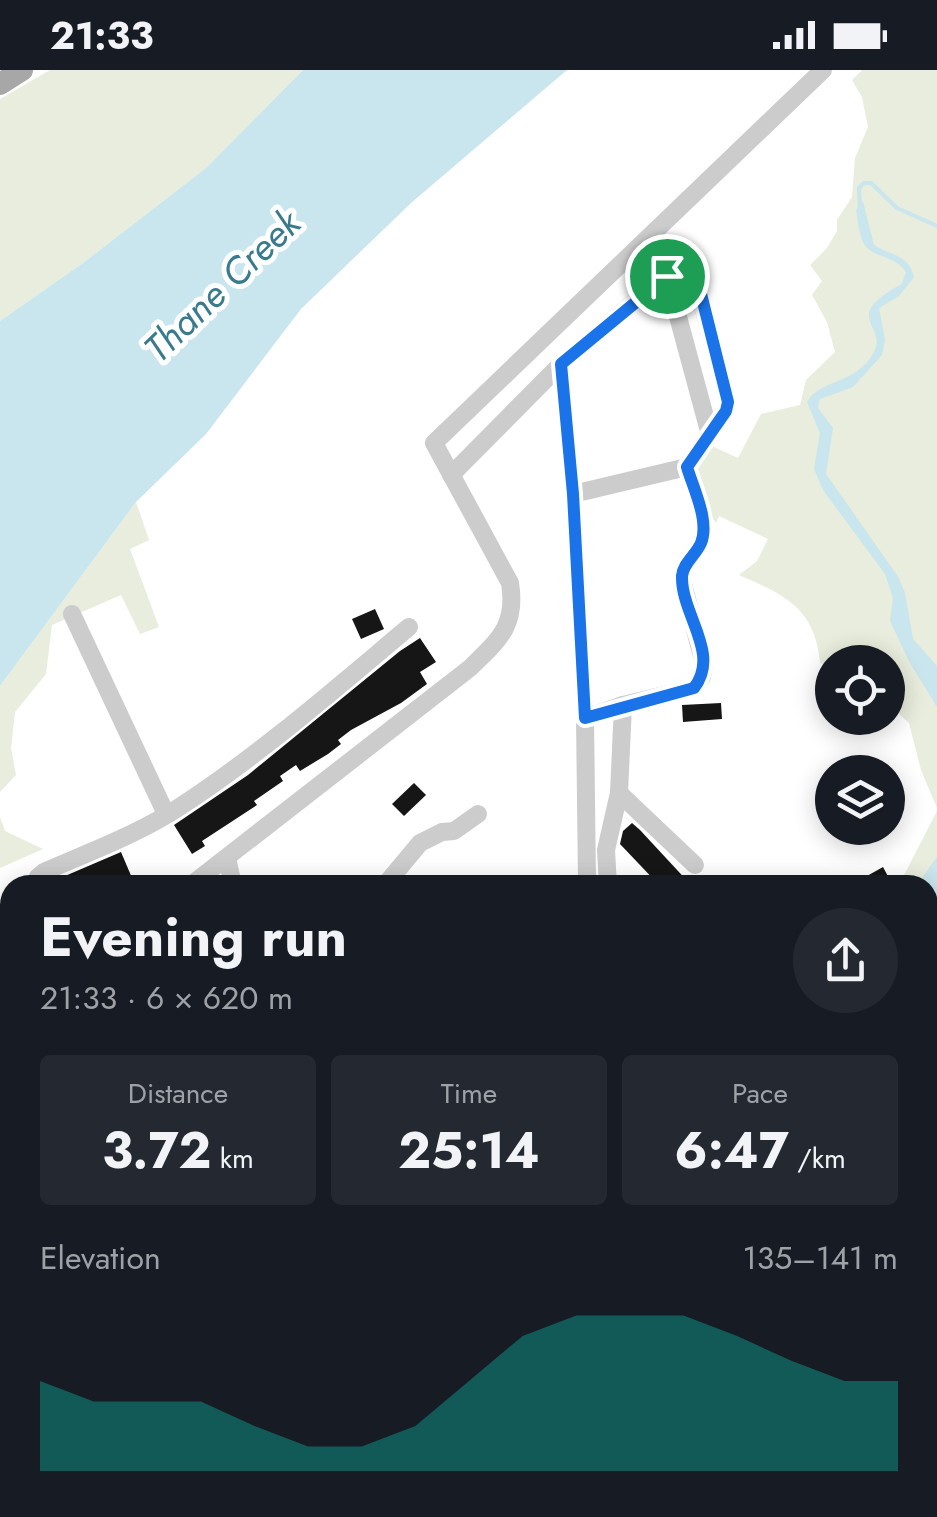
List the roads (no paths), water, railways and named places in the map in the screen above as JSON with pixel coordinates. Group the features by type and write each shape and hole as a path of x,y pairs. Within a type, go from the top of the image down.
{"main road":[{"path":"0,84 22,70"}],"street":[{"path":"204,875 470,668 504,634 513,600 510,583 434,443 823,70"},
{"path":"451,475 561,364 683,261 694,266 728,402 726,411 687,467 573,494"},
{"path":"667,276 710,434"},
{"path":"561,364 573,494 585,718 588,875"},
{"path":"585,718 694,688 702,677 702,648 682,580 684,568 704,532 687,467"},
{"path":"72,614 166,814"},
{"path":"41,875 166,814 305,715 409,626"},
{"path":"607,875 606,850 619,794 623,705"},
{"path":"619,794 695,866"},
{"path":"393,875 420,843 442,832 454,831 478,814"},
{"path":"227,858 231,875"}],"water":[{"name":"Thane Creek","path":"303,70 567,70 411,203 301,309 206,434 136,502 0,686 0,321 206,168"},
{"path":"863,202 874,245 903,259 914,277 899,296 879,308 885,340 882,355 853,387 820,399 818,408 833,428 826,474 899,578 913,639 937,666 937,707 890,621 893,598 885,574 823,490 814,469 820,433 807,402 821,389 867,362 877,342 869,313 883,296 902,284 906,272 896,262 868,249 856,210"},
{"path":"937,857 937,875 924,875"}],"waterway":[{"path":"860,209 859,188 871,183 897,208 937,226"}]}
